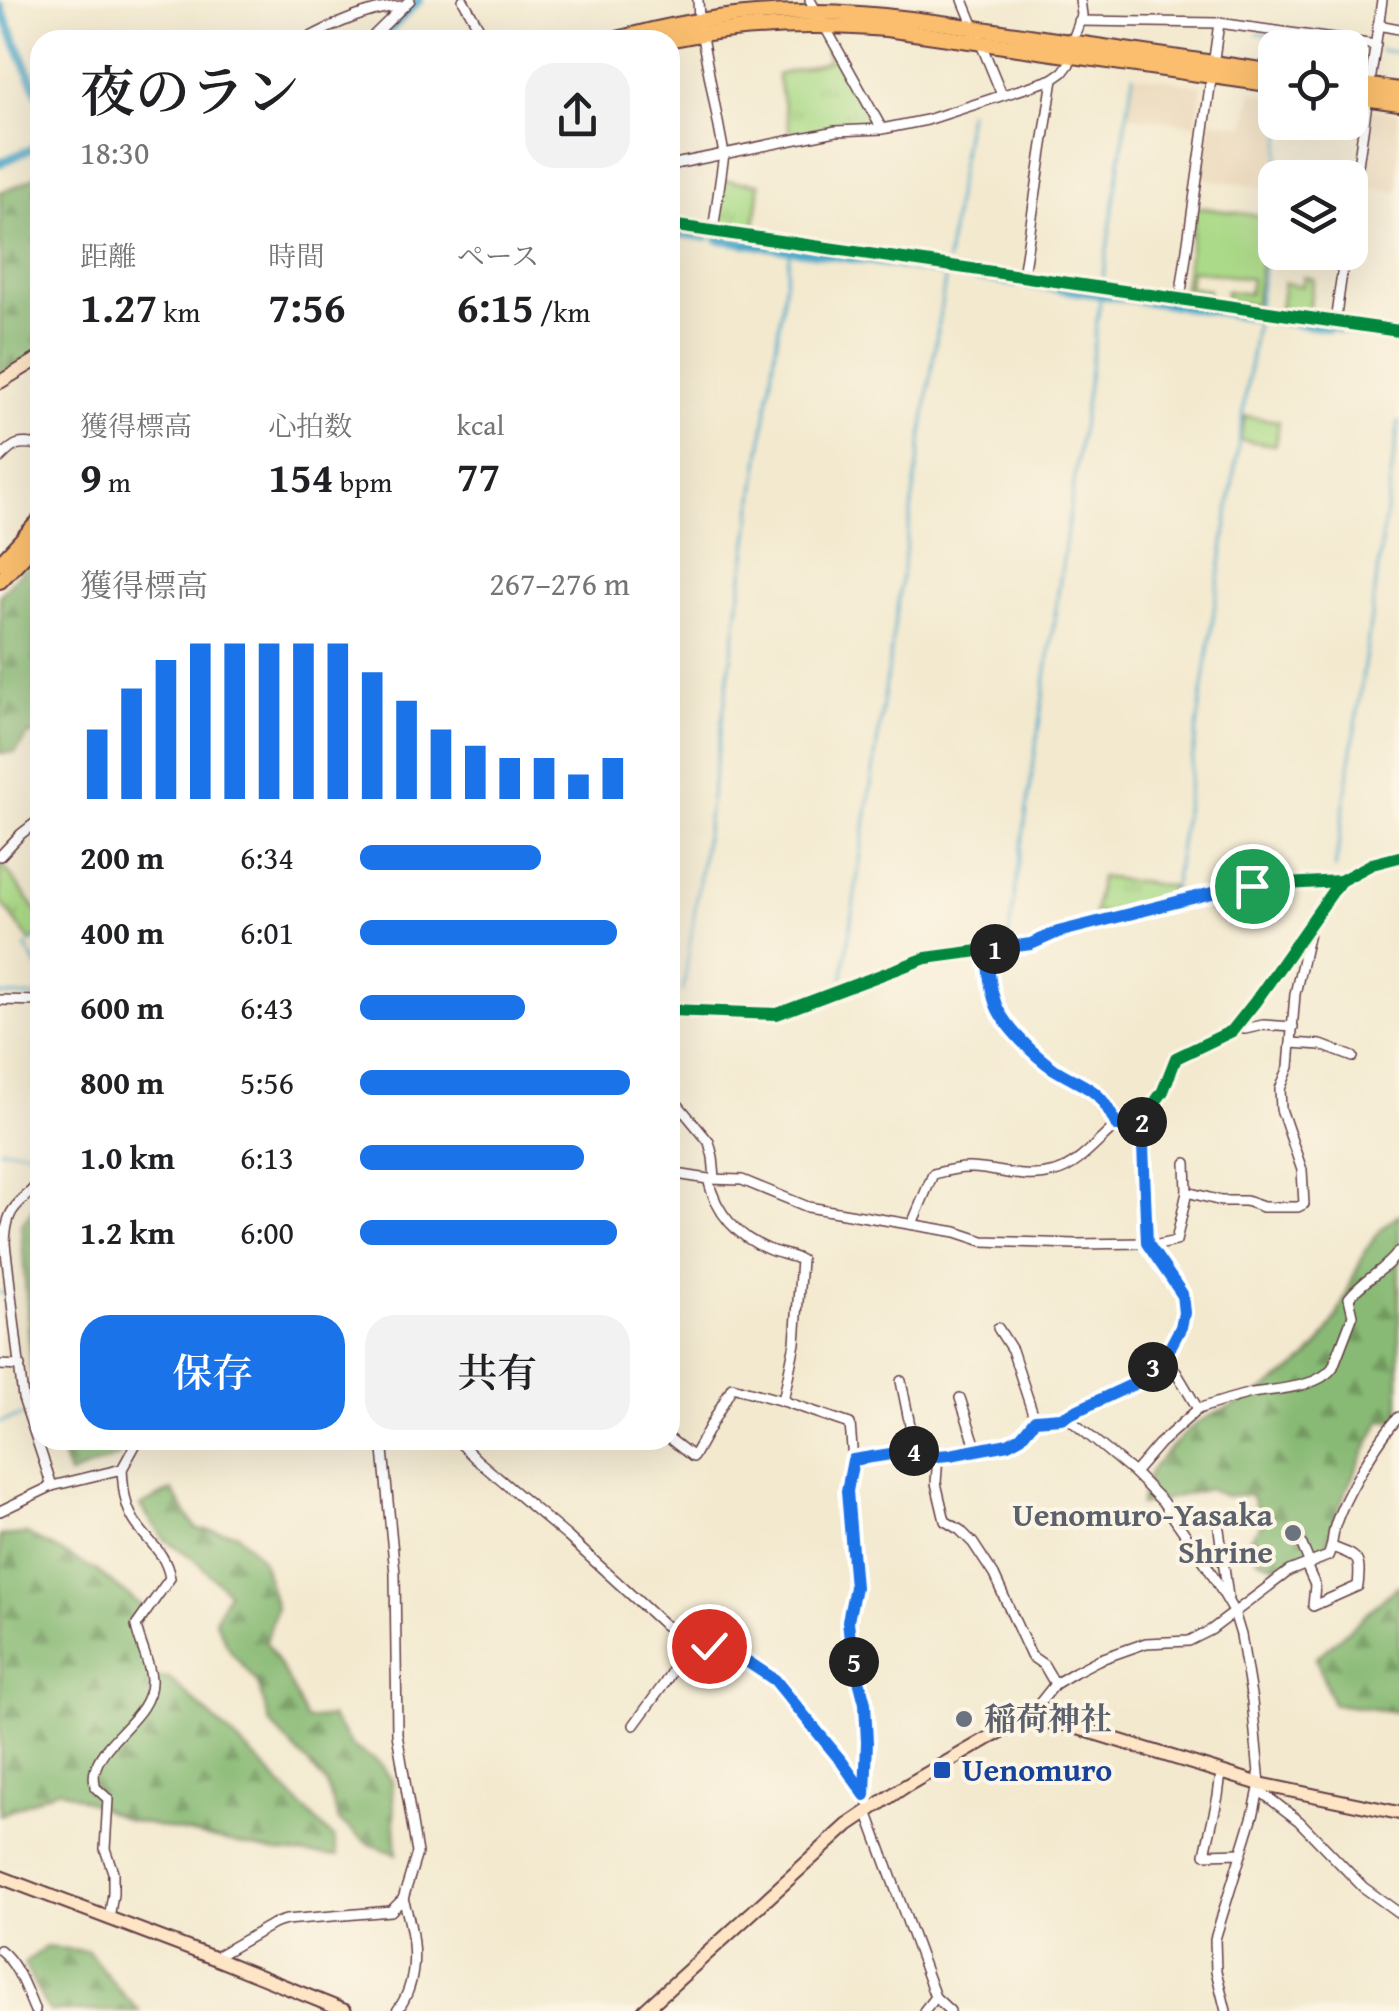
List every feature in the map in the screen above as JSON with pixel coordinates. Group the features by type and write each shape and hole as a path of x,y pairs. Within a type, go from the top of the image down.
{"main road":[{"path":"680,30 773,25 817,12 886,29 978,35 1213,70 1258,81"},
{"path":"680,35 700,27"},
{"path":"1213,70 1258,71"},
{"path":"1368,92 1399,90"},
{"path":"1368,92 1399,103"},
{"path":"0,382 30,364"},
{"path":"0,563 30,531"},
{"path":"0,581 30,549"},
{"path":"644,2011 868,1805 1002,1731 1024,1723 1065,1724 1260,1787 1399,1813"},
{"path":"0,1877 346,2011"}],"street":[{"path":"463,0 480,30"},
{"path":"698,0 724,154 713,231"},
{"path":"963,0 1002,95"},
{"path":"680,164 836,131 882,129 927,120 1054,78 1063,72 1080,22 1080,0"},
{"path":"1368,92 1382,0"},
{"path":"325,30 388,6 407,3"},
{"path":"379,30 407,3"},
{"path":"817,12 882,129"},
{"path":"1080,22 1220,23 1376,45"},
{"path":"1180,299 1220,23"},
{"path":"1378,26 1399,28"},
{"path":"1024,276 1054,78"},
{"path":"680,226 1399,331"},
{"path":"1336,322 1343,270"},
{"path":"0,458 20,442 30,444"},
{"path":"0,856 30,827"},
{"path":"680,1010 777,1014 926,958 1031,944 1058,932 1224,890 1340,881 1372,864 1399,857"},
{"path":"853,1460 916,1450 938,1456 1008,1444 1021,1437 1035,1420 1061,1418 1138,1382 1166,1355 1184,1313 1182,1294 1148,1245 1142,1121 1162,1091 1176,1058 1234,1028 1340,881"},
{"path":"1187,1192 1263,1207 1304,1204 1302,1170 1281,1109 1280,1089 1289,1067 1295,994 1312,920"},
{"path":"986,950 991,988 1006,1022 1035,1054 1091,1088 1106,1103 1117,1126"},
{"path":"0,1000 30,1001"},
{"path":"1234,1028 1293,1027"},
{"path":"1292,1043 1321,1045 1352,1057"},
{"path":"680,1107 709,1142 713,1157 712,1198 718,1210 737,1231 774,1252 801,1260 795,1343 783,1401"},
{"path":"912,1224 933,1174 957,1168 1021,1177 1058,1172 1117,1126 1142,1121"},
{"path":"680,1174 742,1180 808,1207 956,1232 983,1241 1148,1245 1176,1241 1187,1192 1186,1163"},
{"path":"30,1191 14,1206 6,1221 6,1255 23,1398 30,1419"},
{"path":"1134,1472 1198,1409 1248,1394 1294,1387 1329,1374 1353,1314 1349,1298 1391,1263 1399,1251"},
{"path":"998,1328 1012,1350 1035,1420"},
{"path":"1166,1355 1198,1409"},
{"path":"0,1366 20,1366"},
{"path":"900,1381 916,1450"},
{"path":"680,1447 693,1458 732,1387 850,1424 853,1460 847,1491 855,1587 848,1621 865,1703 868,1805"},
{"path":"960,1398 977,1450"},
{"path":"1068,1414 1162,1501 1232,1608"},
{"path":"1024,1723 1055,1684 1098,1660 1146,1644 1189,1641 1211,1630 1232,1608 1289,1572 1328,1556 1348,1493 1399,1418"},
{"path":"40,1450 52,1486"},
{"path":"109,1919 114,1894 113,1872 105,1849 108,1799 95,1787 94,1772 103,1753 134,1720 149,1692 152,1677 136,1626 170,1578 168,1566 132,1518 125,1498 122,1469 132,1450"},
{"path":"214,1958 272,1924 391,1911 403,1899 416,1853 397,1734 395,1573 383,1450"},
{"path":"467,1450 663,1624 748,1662 775,1680 842,1762 868,1805 935,1996 950,2011"},
{"path":"938,1456 936,1483 944,1521 973,1543 994,1575 1032,1656 1044,1664 1055,1684"},
{"path":"0,1511 52,1486 122,1469"},
{"path":"1217,1514 1252,1701 1260,1787 1215,1939 1216,1971 1226,2011"},
{"path":"1302,1545 1315,1585 1312,1606 1358,1586 1359,1561 1332,1547"},
{"path":"634,1726 691,1639"},
{"path":"1221,1773 1205,1854 1242,1853"},
{"path":"1260,1787 1363,1886 1399,1913"},
{"path":"397,2011 410,1991 414,1948 403,1899"},
{"path":"0,1950 18,1974 34,2011"},
{"path":"924,2011 935,1996"}],"shaded area":[{"path":"1134,75 1202,85 1196,125 1127,115"},
{"path":"1252,92 1258,93 1258,140 1281,140 1278,160 1258,160 1258,187 1201,178 1210,120 1246,126"},
{"path":"1371,109 1399,113 1399,192 1368,188 1368,160 1364,160"}],"green space":[{"path":"830,46 873,124 791,136 777,75 829,61 826,49"},
{"path":"30,179 30,358 0,375 0,192"},
{"path":"724,180 760,184 754,233 718,227"},
{"path":"1196,207 1258,216 1260,270 1255,305 1225,300 1226,291 1249,294 1251,279 1191,270 1188,287 1208,290 1206,298 1183,294"},
{"path":"1304,277 1314,279 1308,313 1280,308 1284,283 1302,286"},
{"path":"1245,416 1279,421 1275,445 1240,440"},
{"path":"30,563 30,734 16,752 0,753 0,595"},
{"path":"0,865 30,902 30,941 0,900"},
{"path":"1100,877 1171,886 1169,898 1094,916"},
{"path":"30,1213 30,1345 21,1225"},
{"path":"1399,1214 1399,1422 1381,1420 1342,1500 1326,1552 1284,1570 1257,1558 1248,1540 1263,1523 1251,1495 1225,1496 1209,1489 1140,1505 1152,1469 1189,1430 1263,1391 1311,1354 1335,1319 1370,1245"},
{"path":"60,1450 113,1450 119,1456 69,1475"},
{"path":"172,1490 196,1529 237,1533 262,1560 276,1608 266,1642 306,1720 331,1717 352,1746 381,1764 392,1781 397,1854 369,1844 339,1821 326,1783 270,1723 258,1684 230,1650 215,1620 228,1592 193,1558 165,1540 140,1506"},
{"path":"27,1534 96,1570 144,1608 136,1626 151,1677 169,1678 248,1751 334,1839 338,1856 276,1852 128,1820 59,1789 0,1815 0,1536"},
{"path":"1399,1585 1399,1712 1333,1704 1316,1658"},
{"path":"45,1947 88,1951 139,2011 48,2011 24,1964"}],"waterway":[{"path":"389,30 419,0"},
{"path":"0,6 30,75"},
{"path":"1257,33 1372,49"},
{"path":"1380,50 1399,53"},
{"path":"1102,283 1133,75"},
{"path":"947,261 968,112"},
{"path":"1279,160 1281,140"},
{"path":"0,163 30,150"},
{"path":"680,233 706,237"},
{"path":"718,239 865,260"},
{"path":"683,992 790,249"},
{"path":"871,261 1019,283"},
{"path":"1258,306 1263,270"},
{"path":"842,984 946,272"},
{"path":"1027,284 1175,305"},
{"path":"1008,941 1101,294"},
{"path":"1181,306 1329,328"},
{"path":"1173,893 1257,316"},
{"path":"1338,329 1399,338"},
{"path":"1335,869 1399,421"},
{"path":"25,946 30,954"},
{"path":"0,995 30,996"},
{"path":"0,1149 30,1150"},
{"path":"0,1293 5,1293"},
{"path":"0,1422 23,1415"}],"cycle path":[{"path":"680,226 1399,331"},
{"path":"680,1010 777,1014 926,958 1031,944 1057,931 1224,889 1340,881 1372,864 1399,857"},
{"path":"853,1460 915,1450 951,1455 1008,1444 1021,1437 1035,1420 1061,1418 1138,1381 1166,1355 1184,1313 1182,1295 1147,1243 1142,1121 1163,1091 1176,1058 1232,1031 1340,881"}],"place":[{"name":"Uenomuro-Yasaka Shrine","path":"1293,1533"},
{"name":"稲荷神社","path":"964,1719"},
{"name":"Uenomuro","path":"942,1770"}],"route":[{"path":"709,1646 748,1662 775,1680 865,1795 865,1703 848,1621 855,1587 847,1491 853,1460 916,1450 950,1455 1008,1444 1021,1437 1035,1420 1061,1418 1138,1382 1166,1355 1184,1313 1182,1294 1147,1243 1142,1121 1117,1126 1106,1103 1091,1088 1035,1054 997,1009 986,950 1031,944 1058,932 1252,886"}]}
